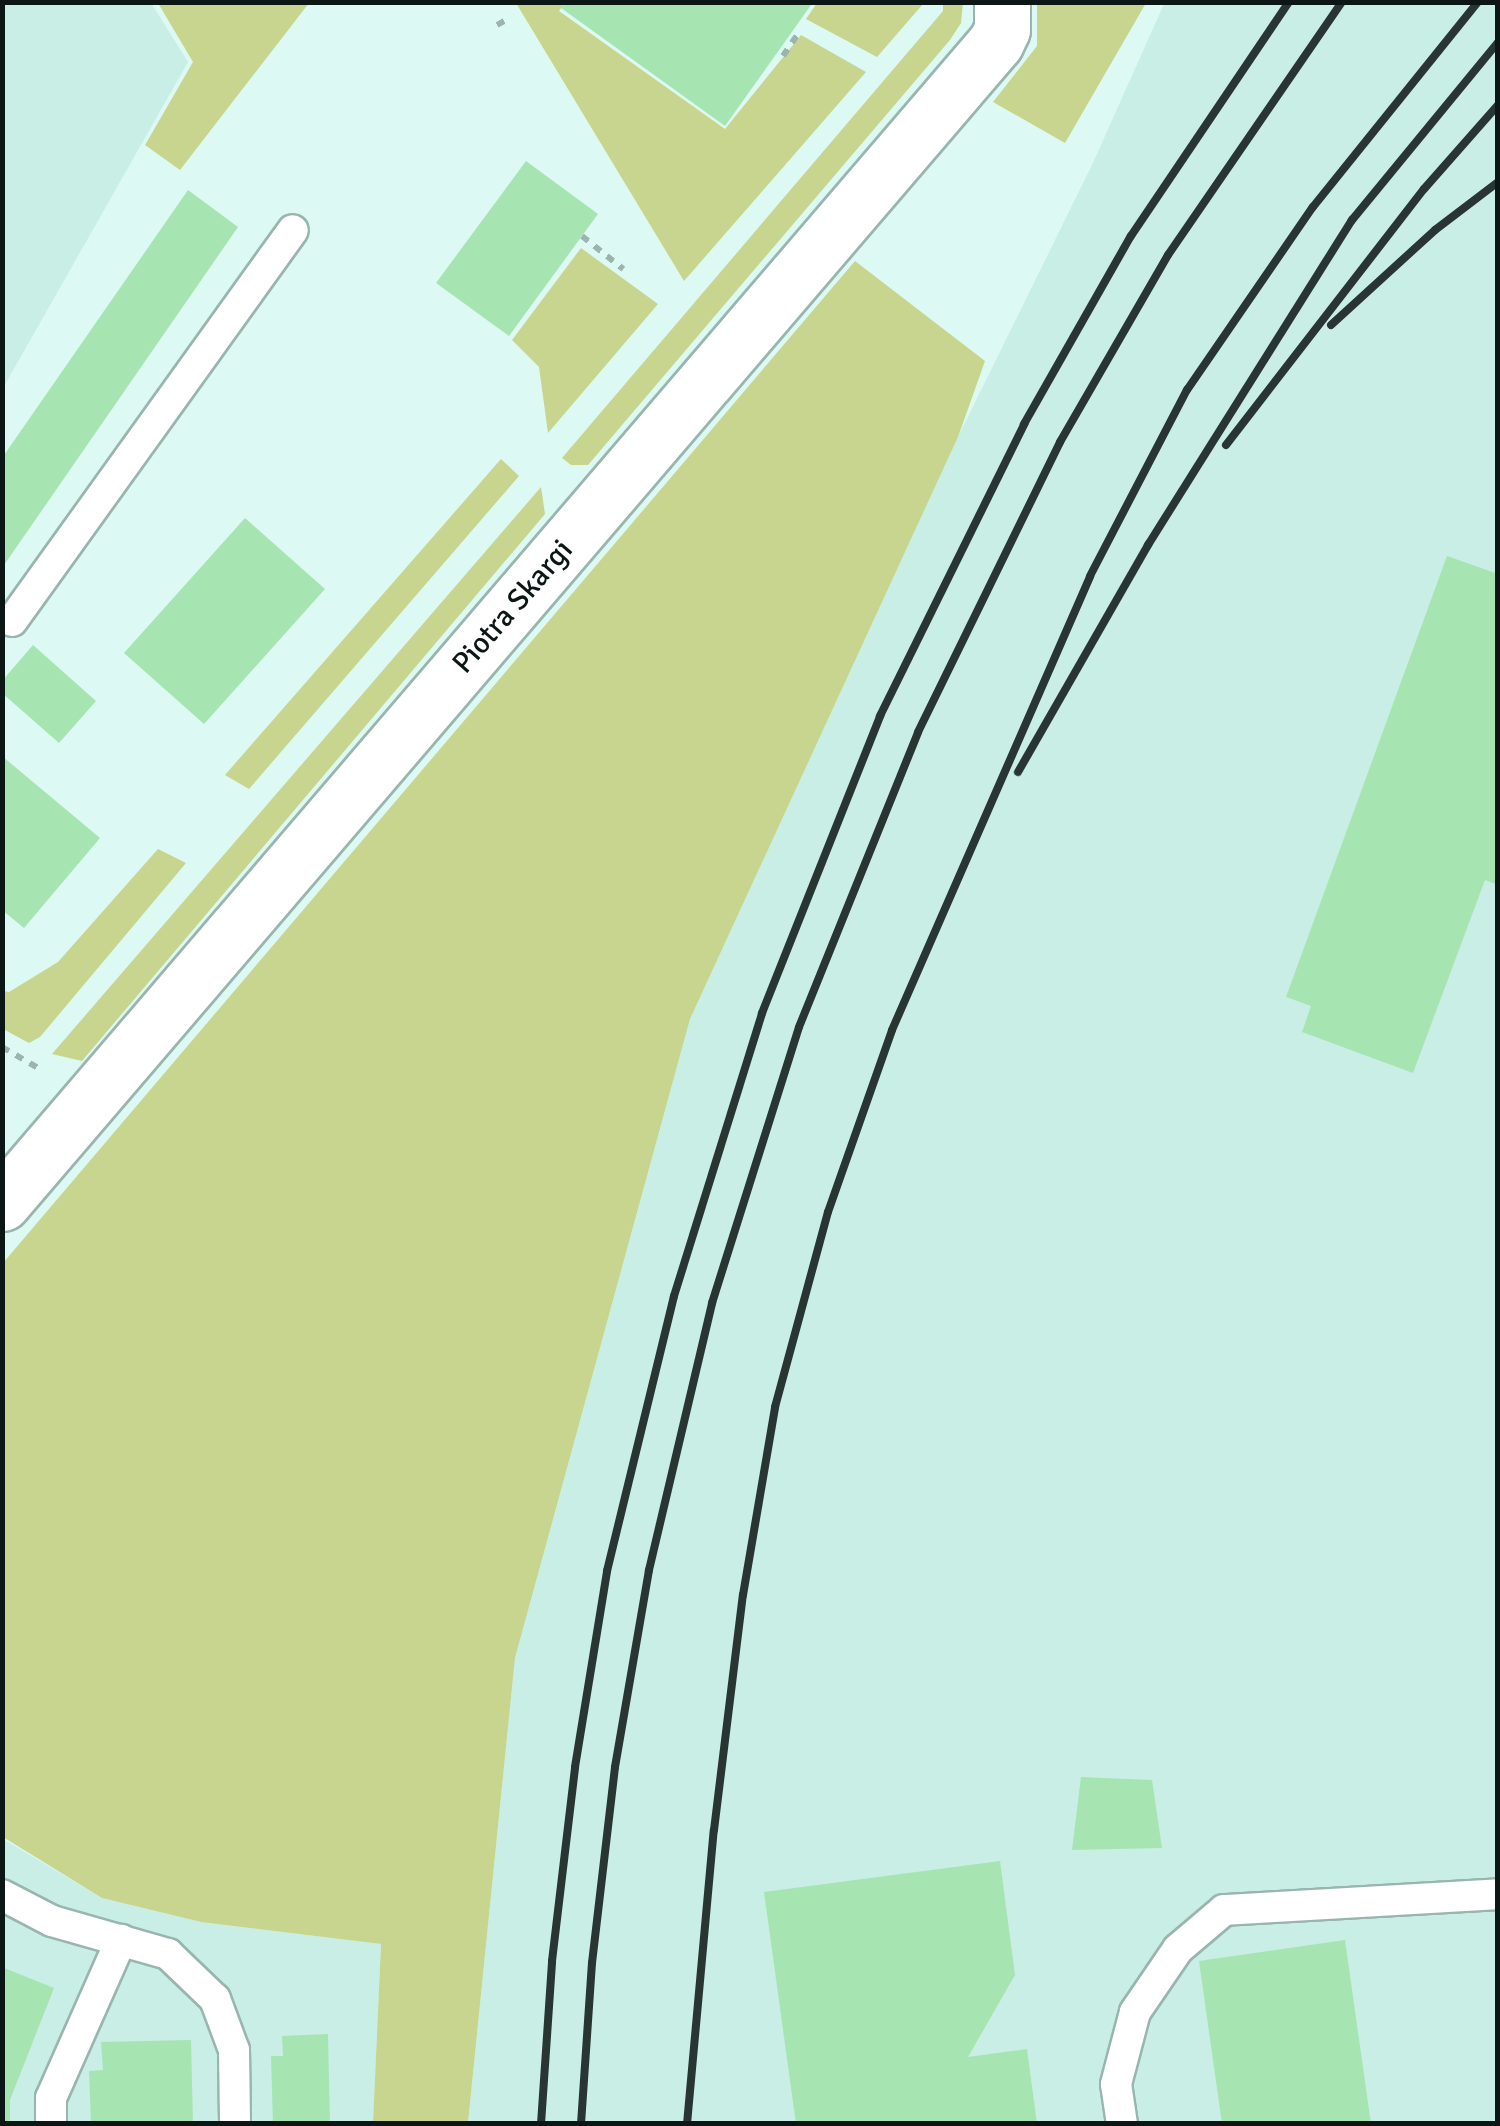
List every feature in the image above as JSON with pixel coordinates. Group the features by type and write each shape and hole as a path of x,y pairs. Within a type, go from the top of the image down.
{"street":[{"name":"Piotra Skargi","path":"2,1203 996,42 1002,29 1002,2"}],"lane":[{"path":"12,621 292,230"},
{"path":"1122,2124 1116,2084 1135,2012 1178,1950 1224,1910 1498,1894"},
{"path":"2,1895 52,1920 168,1954 215,1999 234,2050 235,2124"},
{"path":"51,2124 51,2098 121,1940"}],"path":[{"path":"498,25 506,20"},
{"path":"783,56 798,34"},
{"path":"582,236 623,269"}],"shaded area":[{"path":"3,2 151,3 188,62 3,388"},
{"path":"1497,3 1497,2123 468,2124 515,1658 690,1019 958,437 1092,165 1164,4"},
{"path":"3,1839 102,1898 201,1922 381,1944 373,2123 3,2124"}],"green space":[{"path":"158,3 309,3 180,170 145,145 193,62"},
{"path":"516,3 565,3 559,11 725,129 801,35 866,72 684,281"},
{"path":"817,3 923,4 877,57 806,19"},
{"path":"943,3 963,3 961,23 950,40 588,465 571,465 562,458 943,11"},
{"path":"1037,3 1146,3 1065,143 993,102 1037,46"},
{"path":"581,248 658,304 548,433 539,367 512,340"},
{"path":"855,261 985,361 958,437 690,1019 515,1658 468,2123 373,2123 381,1944 201,1922 102,1898 3,1837 3,1263"},
{"path":"501,459 519,476 249,789 225,775"},
{"path":"541,487 545,514 82,1061 52,1054"},
{"path":"158,849 186,863 40,1037 29,1043 3,1029 3,991 9,992 58,962"}],"building":[{"path":"566,2 811,5 725,126 561,8"},
{"path":"526,161 598,214 509,336 436,283"},
{"path":"188,190 238,227 2,568 2,458"},
{"path":"245,518 325,589 204,724 124,653"},
{"path":"1447,556 1498,574 1498,885 1485,880 1413,1073 1302,1032 1311,1006 1286,997"},
{"path":"33,645 96,701 59,743 2,693 2,681"},
{"path":"2,756 100,838 24,928 2,910"},
{"path":"1081,1777 1152,1780 1162,1848 1072,1850"},
{"path":"1000,1861 1015,1975 968,2057 1027,2049 1037,2124 796,2124 764,1892"},
{"path":"1345,1940 1371,2124 1222,2124 1199,1961"},
{"path":"4,1968 54,1988 10,2100 10,2124 2,2124"},
{"path":"328,2034 330,2124 273,2124 271,2056 283,2056 282,2036"},
{"path":"191,2040 193,2124 91,2124 89,2071 103,2070 101,2042"}],"railway":[{"path":"541,2124 552,1961 575,1767 607,1571 674,1296 762,1013 880,716 1024,424 1131,236 1289,2"},
{"path":"581,2124 592,1963 615,1767 649,1570 712,1303 799,1027 918,732 1060,442 1168,255 1342,2"},
{"path":"687,2124 714,1830 743,1595 775,1407 828,1212 892,1030 1090,576 1187,390 1313,207 1478,2"},
{"path":"1018,772 1148,545 1352,220 1498,42"},
{"path":"1226,445 1424,189 1498,105"},
{"path":"1331,325 1435,230 1498,182"}]}
